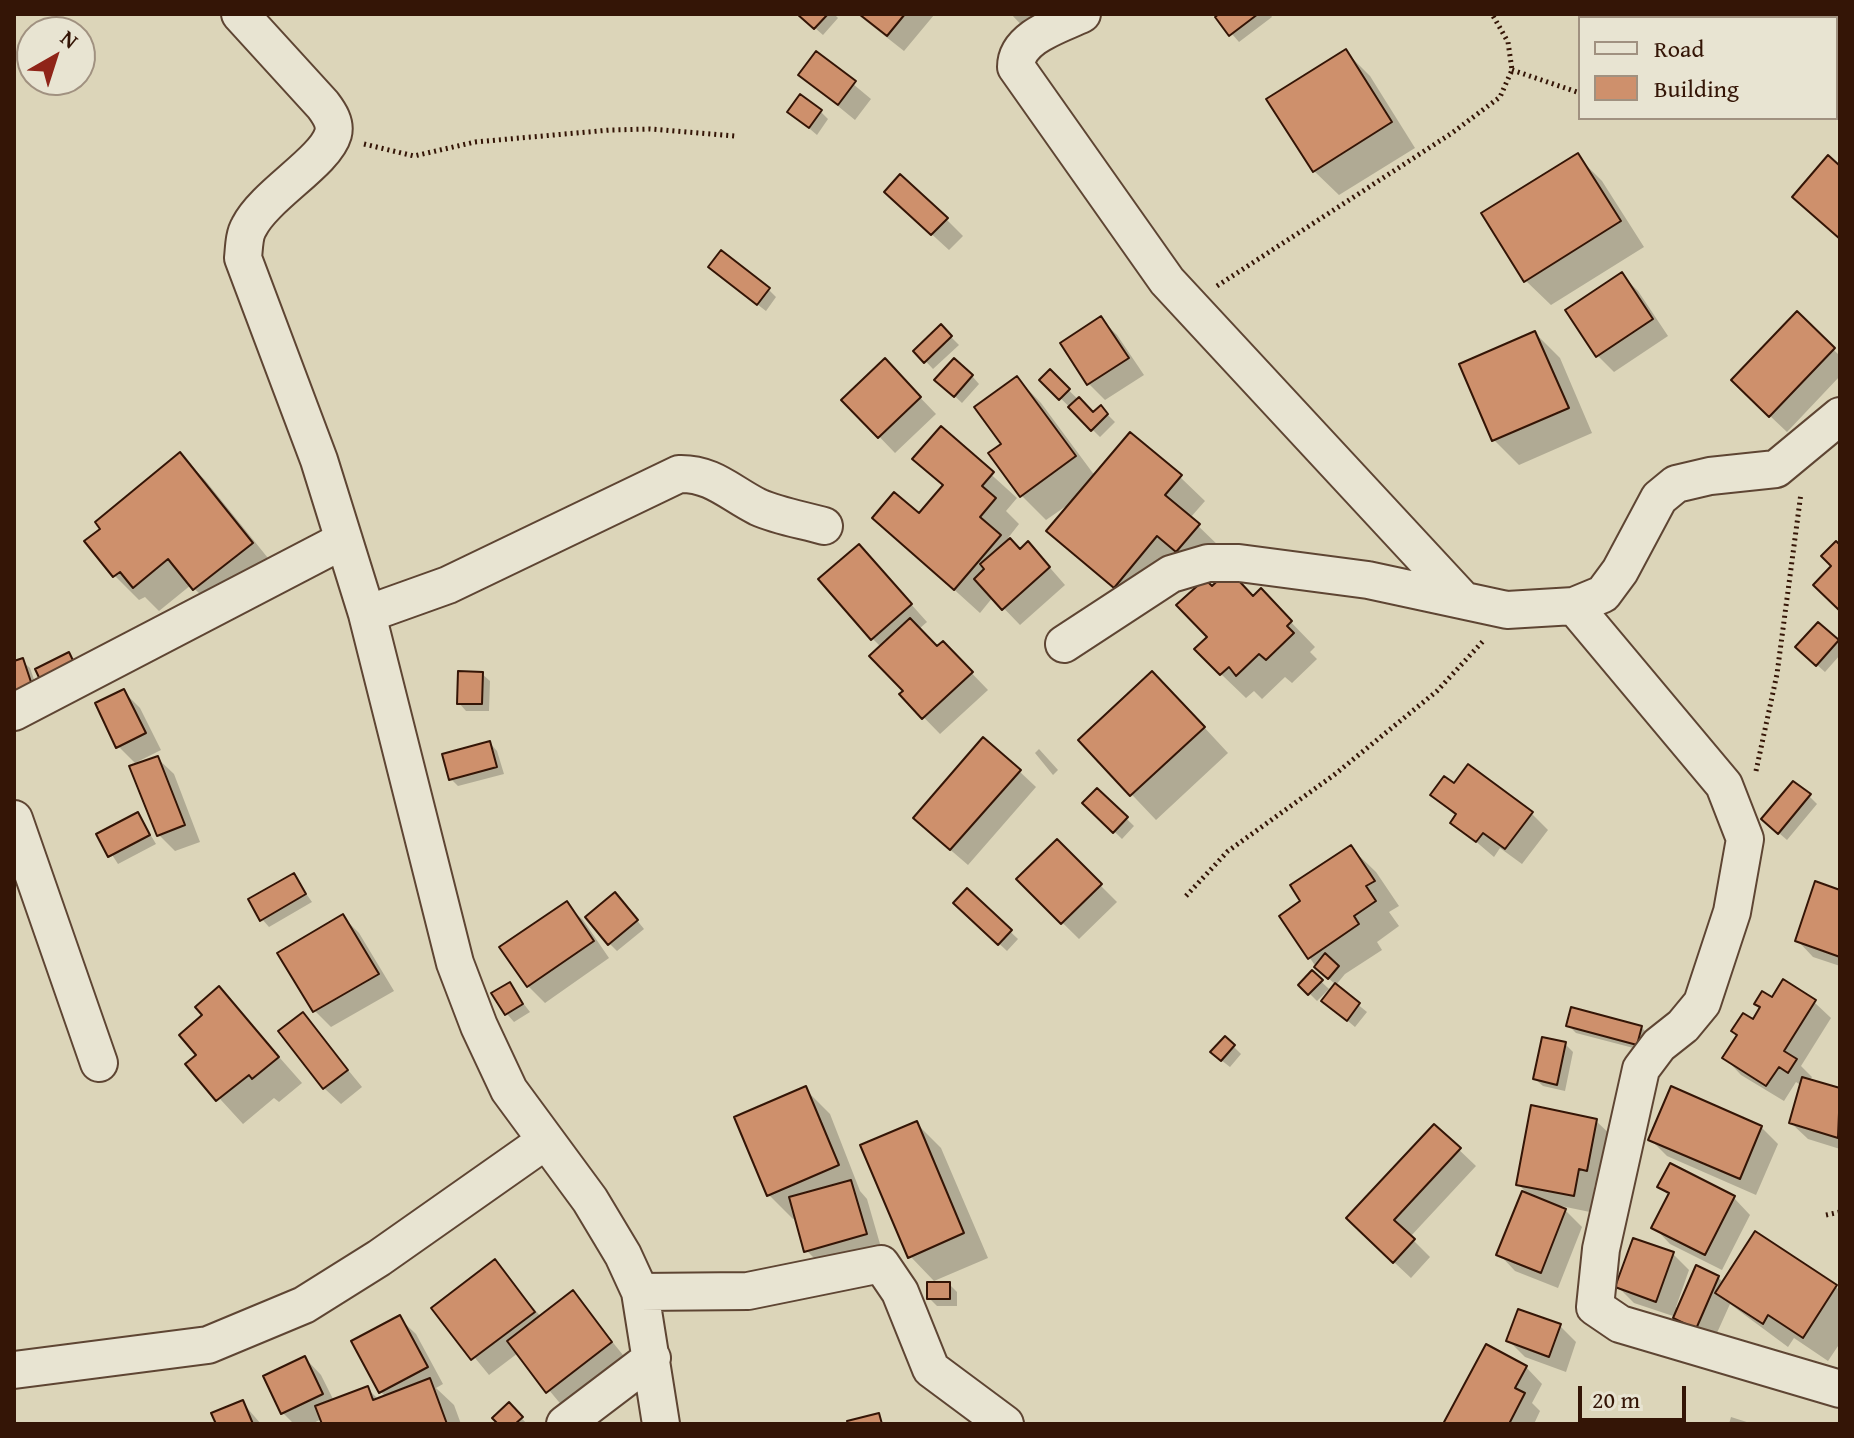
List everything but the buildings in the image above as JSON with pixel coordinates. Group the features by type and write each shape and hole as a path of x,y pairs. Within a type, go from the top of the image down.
{"street":[{"path":"240,14 323,105 332,119 333,133 325,147 277,192 248,228 243,258 319,460 367,614 455,963 479,1026 509,1090 544,1142 590,1200 623,1255 640,1292 661,1424"},
{"path":"1082,14 1040,34 1023,47 1016,58 1016,67 1167,281 1463,600"},
{"path":"1064,644 1171,574 1208,563 1239,563 1368,580 1507,610 1574,606 1603,594 1620,571 1659,498 1676,484 1710,476 1776,469 1840,416"},
{"path":"367,614 448,585 679,474 697,473 759,507 824,526"},
{"path":"14,712 344,540"},
{"path":"1574,606 1724,785 1745,839 1732,912 1702,1003 1683,1026 1659,1045 1641,1069 1601,1249 1595,1307 1620,1324 1840,1389"},
{"path":"14,819 99,1063"},
{"path":"14,1370 208,1345 304,1305 379,1258 544,1142"},
{"path":"640,1292 748,1291 881,1264 900,1292 931,1369 1005,1424"},
{"path":"565,1424 652,1358"}],"path":[{"path":"1189,304 1452,133 1500,97 1512,70 1508,42 1492,14"},
{"path":"1512,70 1578,92"},
{"path":"333,133 384,152 414,156 475,142 610,130 650,129 735,136"},
{"path":"1755,775 1777,674 1797,544 1802,448"},
{"path":"1186,896 1228,851 1334,775 1437,691 1473,656 1507,610"},
{"path":"1826,1215 1840,1212"}]}
